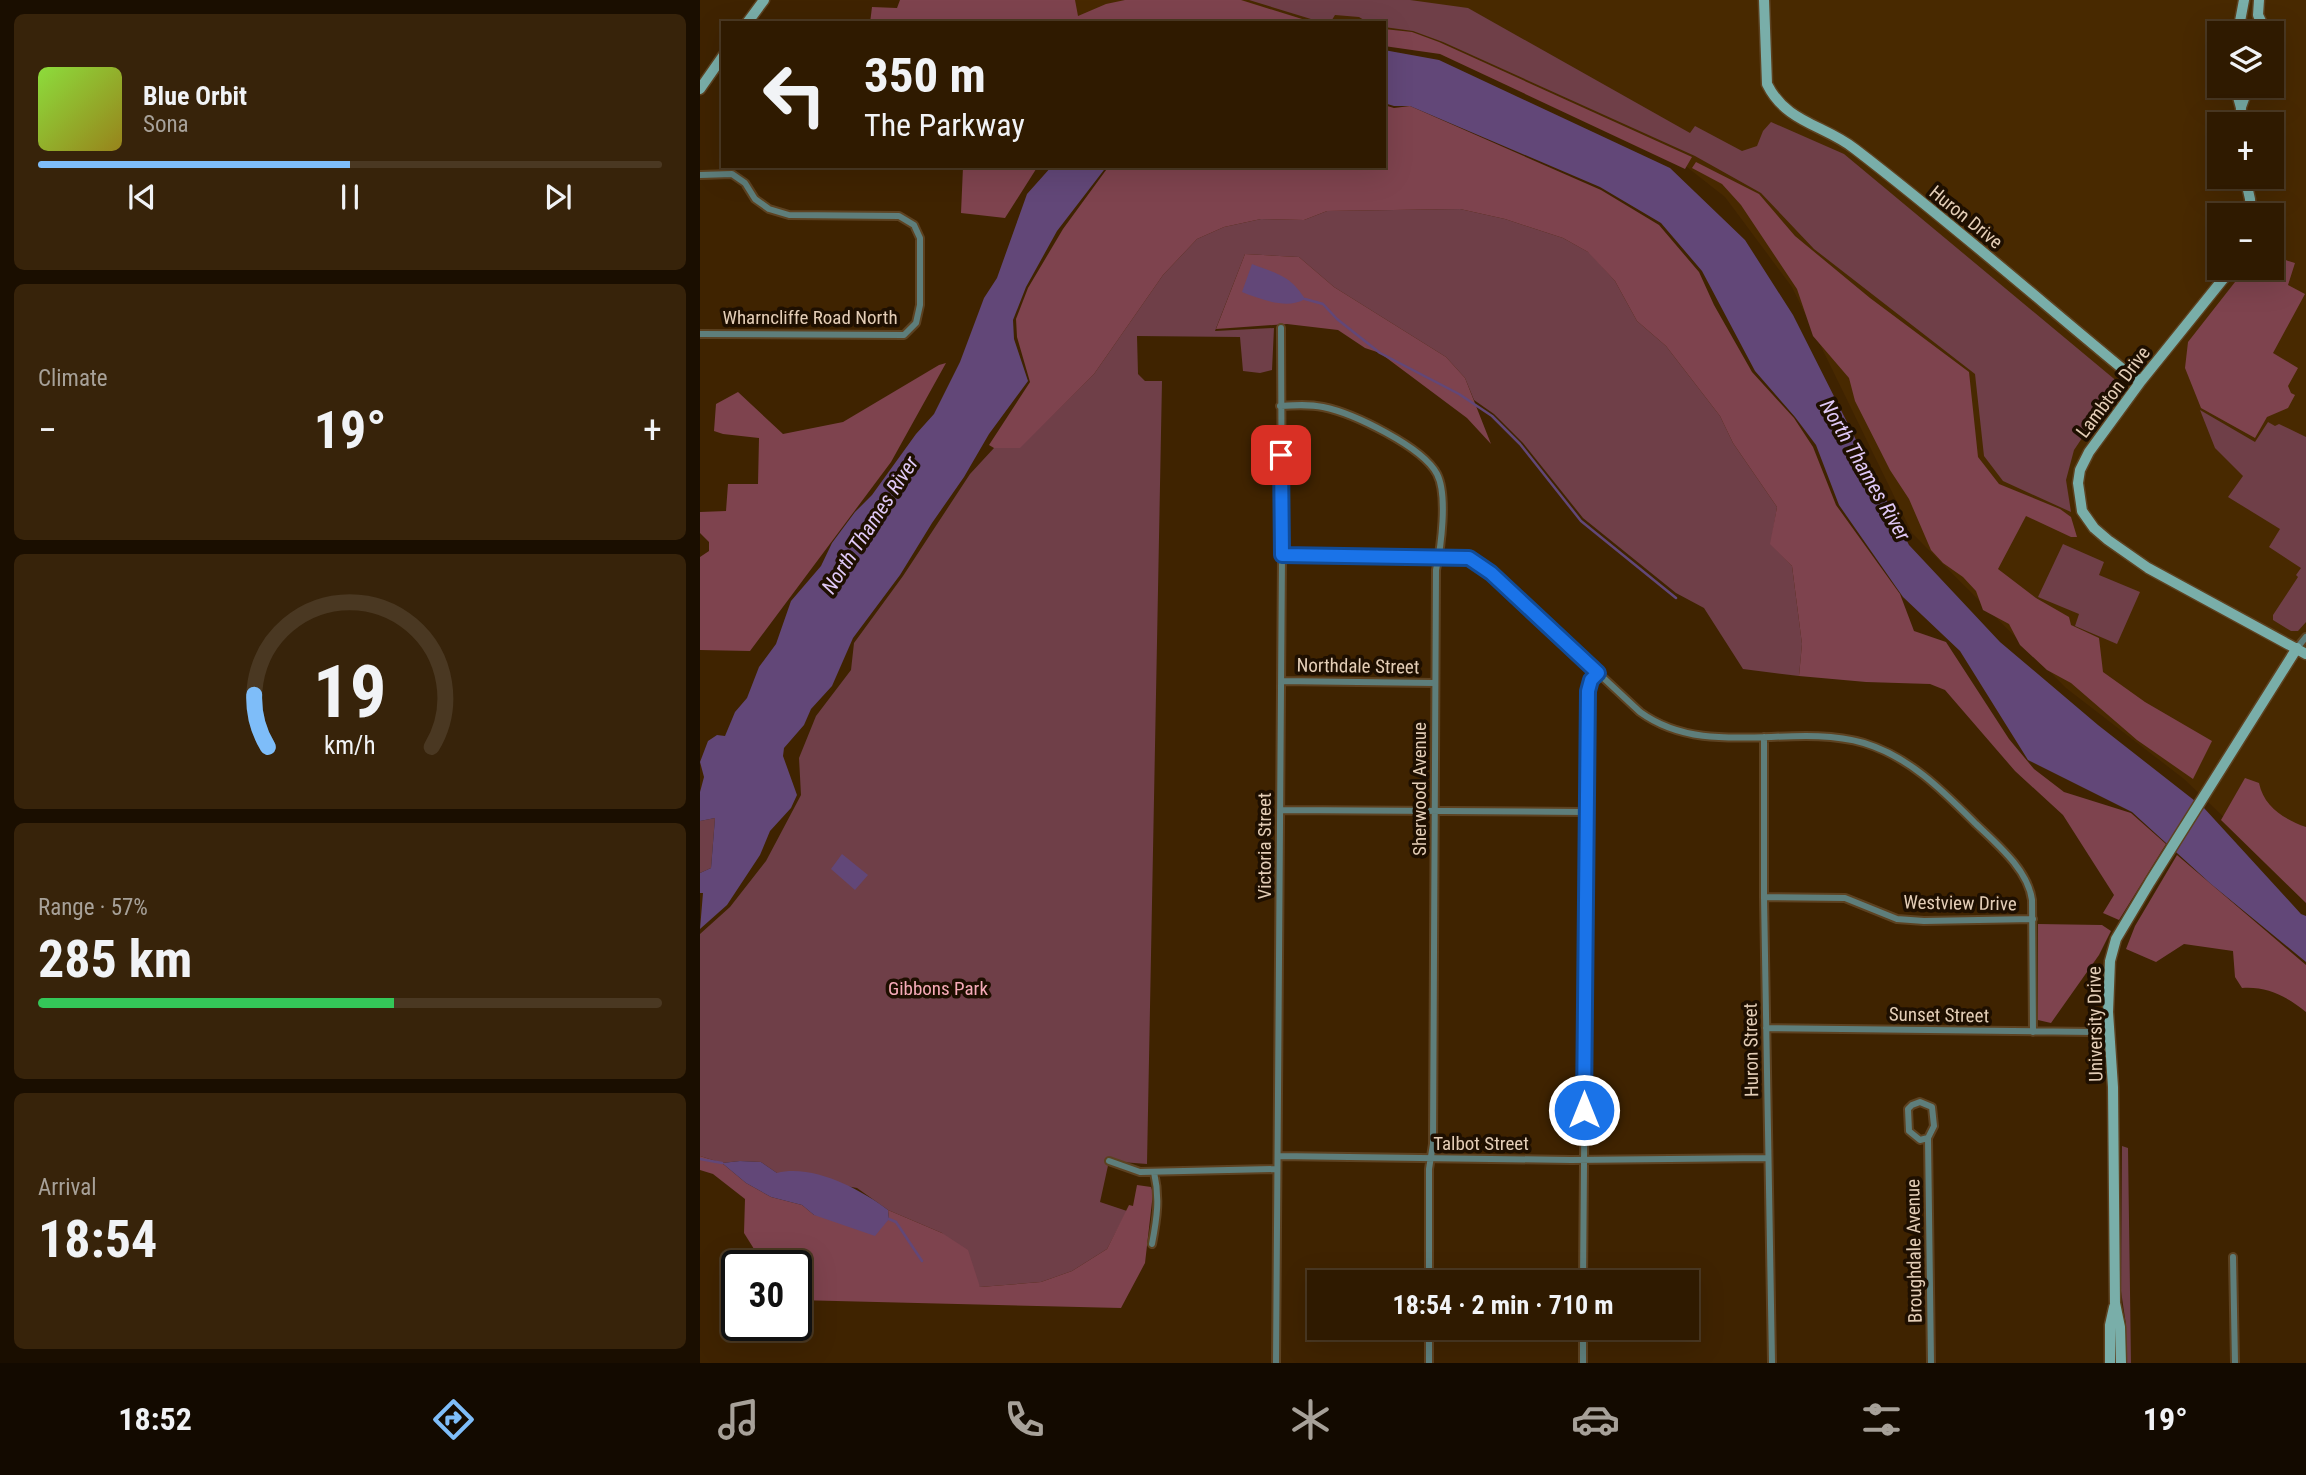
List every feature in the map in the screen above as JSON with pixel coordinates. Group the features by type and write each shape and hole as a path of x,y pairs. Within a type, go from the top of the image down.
{"street":[{"path":"748,21 763,0"},
{"name":"Huron Drive","path":"1764,0 1767,84 1786,109 1852,146 2130,375 2141,381"},
{"path":"2240,21 2244,0"},
{"path":"2259,0 2258,15 2261,21"},
{"path":"700,89 721,59"},
{"path":"2238,98 2241,108"},
{"path":"2241,112 2244,98"},
{"name":"Wharncliffe Road North","path":"700,175 732,174 745,183 755,199 769,209 789,215 899,216 914,225 920,238 920,305 916,323 904,335 700,334"},
{"name":"Lambton Drive","path":"2222,280 2141,381 2089,452 2080,470 2078,483 2082,511 2094,528 2148,568 2306,654"},
{"name":"Victoria Street","path":"1276,1363 1281,328"},
{"name":"Sherwood Avenue","path":"1280,406 1317,406 1359,418 1425,458 1442,486 1442,542 1436,570 1433,1130 1429,1270"},
{"path":"1282,555 1463,557 1480,563 1640,712 1676,731 1700,736 1840,737 1889,752 1914,767 1980,828 2019,870 2031,890 2033,1032"},
{"path":"2297,648 2306,637"},
{"name":"University Drive","path":"2121,1363 2120,1327 2115,1303 2110,961 2116,939 2157,870 2297,648"},
{"path":"1583,1270 1588,691 1591,680 1598,673"},
{"name":"Northdale Street","path":"1281,681 1435,683"},
{"name":"Huron Street","path":"1765,737 1764,897 1772,1363"},
{"path":"1280,810 1585,812"},
{"name":"Westview Drive","path":"1764,897 1844,898 1897,919 2033,919"},
{"name":"Sunset Street","path":"1766,1028 2095,1032 2109,1024"},
{"name":"Broughdale Avenue","path":"1928,1138 1920,1140 1909,1132 1908,1109 1916,1103 1925,1103 1932,1107 1934,1126 1928,1138 1931,1363"},
{"name":"Talbot Street","path":"1278,1156 1584,1160 1768,1158"},
{"path":"1109,1161 1132,1171 1277,1169"},
{"path":"1152,1244 1159,1193 1154,1172"},
{"path":"2233,1256 2235,1363"},
{"name":"University Drive","path":"2110,1363 2110,1325 2115,1303"},
{"path":"1429,1340 1429,1363"},
{"path":"1583,1340 1583,1363"}],"shaded area":[{"path":"900,0 1075,0 1078,16 1106,4 1125,0 1241,0 1309,21 870,21 872,7 897,8"},
{"path":"1072,0 2306,0 2306,896 2184,779 2066,688 1912,533 1792,287 1725,197 1678,160 1420,43 1386,38 1386,21 1074,21"},
{"path":"1386,29 1412,32 1439,42 1692,157 1685,169 1440,54 1386,46"},
{"path":"1386,106 1394,108 1410,106 1601,190 1659,225 1699,272 1714,305 1752,372 1794,418 1813,447 1836,505 1900,594 1914,631 1946,642 2009,739 2034,769 2064,792 2131,813 2166,844 2119,920 2103,913 2114,895 2063,815 2015,771 1945,690 1930,684 1799,676 1802,644 1792,566 1770,544 1777,507 1733,443 1720,416 1666,346 1637,321 1615,281 1588,252 1563,238 1505,219 1460,209 1327,211 1304,220 1261,219 1224,227 1197,239 1163,275 1094,374 1020,448 994,448 989,445 1030,382 1017,337 1016,319 1028,288 1063,229 1108,168 1386,168"},
{"path":"1696,162 1759,194 1795,236 1870,298 1969,372 1978,457 1999,484 2060,509 2071,517 2077,537 2071,537 2026,516 1998,569 2036,598 2069,617 2071,625 2099,638 2103,672 2145,702 2212,741 2193,779 2137,740 2071,683 2047,670 2020,645 2009,624 1983,610 1976,591 1931,550 1909,499 1890,470 1855,401 1849,378 1813,336 1797,289 1741,205 1722,184 1692,168"},
{"path":"963,168 1037,168 1005,218 961,213"},
{"path":"1245,254 1299,257 1334,287 1446,357 1465,378 1491,444 1467,418 1380,353 1365,348 1338,330 1287,324 1216,329"},
{"path":"2284,260 2295,263 2288,285 2305,294 2273,353 2298,368 2288,386 2295,395 2288,408 2267,417 2255,438 2201,408 2185,368 2188,342 2237,280 2284,280"},
{"path":"946,363 891,462 750,651 700,650 700,557 709,551 709,542 700,533 700,512 726,511 728,484 758,484 759,438 714,431 716,404 738,392 783,434 843,422"},
{"path":"2245,778 2259,783 2265,799 2276,811 2306,827 2306,903 2221,820"},
{"path":"2177,855 2306,965 2306,1012 2277,994 2242,988 2235,977 2233,951 2184,944 2156,962 2126,949 2135,926"},
{"path":"2038,924 2102,925 2111,931 2099,955 2051,1023 2038,1020"},
{"path":"700,1156 722,1163 746,1183 771,1197 802,1205 814,1215 889,1219 888,1210 942,1233 968,1250 980,1287 1041,1282 1072,1271 1107,1249 1129,1205 1133,1206 1137,1185 1151,1187 1153,1193 1145,1263 1121,1308 812,1300 812,1250 755,1250 744,1233 745,1199 713,1174 700,1170"}],"green space":[{"path":"1249,0 1410,0 1468,8 1690,133 1695,126 1742,151 1757,146 1763,131 1771,122 1844,154 2119,383 2074,450 2066,480 2071,512 2003,481 1984,456 1975,374 1814,249 1761,193 1695,156 1443,42 1413,31 1386,27 1386,21 1366,21 1359,17 1335,15 1331,21 1317,21"},
{"name":"Gibbons Park","path":"1460,209 1505,219 1563,238 1590,253 1615,281 1637,321 1666,346 1720,416 1733,443 1777,507 1771,544 1792,566 1802,644 1799,676 1743,669 1704,608 1676,593 1583,518 1523,443 1494,414 1474,400 1465,378 1446,357 1334,287 1299,257 1245,254 1215,331 1274,328 1272,370 1260,373 1243,371 1240,337 1137,336 1138,374 1145,381 1162,381 1147,1164 1109,1161 1100,1202 1127,1211 1107,1249 1072,1271 1041,1282 980,1287 942,1233 888,1210 857,1188 777,1173 761,1162 722,1163 700,1156 700,934 730,907 766,861 801,795 799,758 816,716 851,670 854,643 903,576 970,474 994,448 1020,447 1094,374 1163,275 1197,239 1224,227 1261,219 1304,220 1327,211"},
{"path":"2200,410 2255,442 2268,422 2275,426 2279,424 2306,437 2306,622 2298,631 2291,631 2273,620 2273,615 2301,568 2269,547 2280,529 2228,497 2243,476 2215,448"},
{"path":"2063,544 2104,562 2099,575 2140,592 2117,644 2075,626 2079,614 2038,597"},
{"path":"715,818 711,868 700,873 700,821"},
{"path":"2122,1146 2128,1148 2131,1363 2126,1363 2126,1325 2121,1291"}],"water":[{"name":"North Thames River","path":"1386,50 1439,60 1670,168 1745,240 1793,315 1909,545 2000,642 2098,725 2204,808 2301,914 2306,916 2306,962 2211,884 2132,812 2028,760 1960,651 1903,597 1839,505 1816,445 1755,371 1702,271 1661,223 1600,187 1410,106 1386,104"},
{"name":"North Thames River","path":"1050,168 1105,168 1057,231 1026,287 1013,320 1014,339 1028,381 989,434 900,575 853,638 832,686 811,709 804,725 784,748 783,756 797,795 791,808 770,831 760,855 727,905 700,929 703,893 700,893 700,873 711,868 715,818 700,821 700,792 704,777 700,762 708,741 717,735 725,736 735,712 747,698 759,667 776,644 791,601 821,566 832,543 855,512 872,495 916,434 934,414 960,362 984,298 997,278 1027,194"},
{"path":"1252,264 1288,280 1305,299 1290,304 1265,300 1242,292"},
{"path":"842,854 868,875 855,890 831,869"},
{"path":"761,1162 777,1173 806,1172 836,1180 888,1210 889,1219 875,1236 814,1215 802,1205 771,1197 746,1183 722,1163"}],"waterway":[{"path":"1305,299 1323,304 1337,319 1380,353 1459,394 1492,416 1520,444 1581,521 1676,598"},
{"path":"700,1159 722,1163"},
{"path":"889,1219 896,1222 922,1261"}],"route":[{"path":"1281,455 1282,555 1440,556 1475,560 1598,673 1591,680 1588,691 1584,1110"}]}
